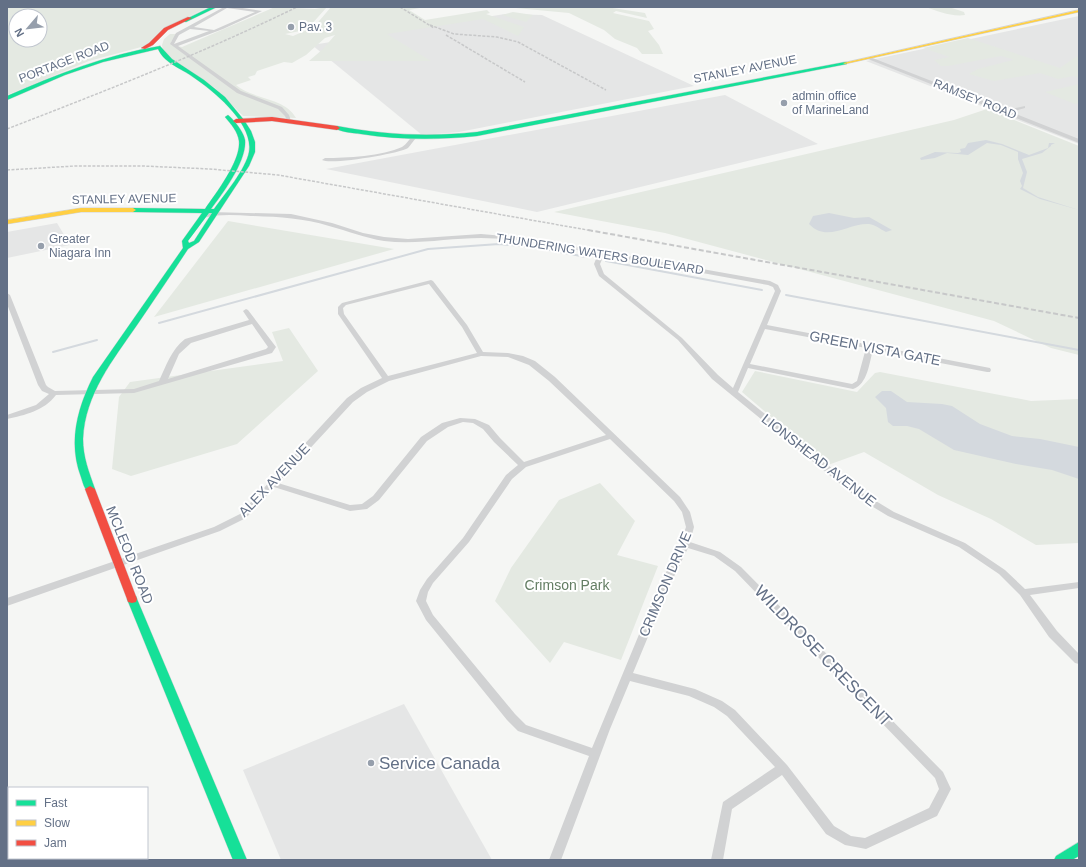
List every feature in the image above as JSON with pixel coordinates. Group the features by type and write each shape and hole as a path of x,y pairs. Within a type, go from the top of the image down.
{"main road":[{"path":"216,9 165,32 158,40 158,47 165,57 215,91 238,121 249,131 252,141 252,151 246,166"},
{"path":"158,47 162,40 170,32 216,9"},
{"name":"STANLEY AVENUE","path":"238,121 289,120 379,136 414,138 446,137 870,58 1079,11"},
{"path":"70,71 101,57 147,46 166,29 189,22"},
{"name":"PORTAGE ROAD","path":"9,95 110,56 158,47"},
{"path":"211,213 223,186 238,161 242,148 242,136 238,121"},
{"path":"211,213 254,155 256,146 256,132 260,128 278,123 308,123"},
{"path":"160,209 199,203 223,186"},
{"name":"STANLEY AVENUE","path":"7,222 81,210 160,209 211,213"},
{"name":"STANLEY AVENUE","path":"7,227 90,214 211,213"},
{"name":"MCLEOD ROAD","path":"211,213 196,242 186,248 106,363 90,391 80,424 78,442 80,461 117,563 240,860"},
{"path":"1061,860 1079,848"}],"street":[{"path":"174,46 215,31 260,11 227,7 216,9"},
{"path":"256,7 260,8"},
{"path":"215,31 189,22 172,41 174,46 238,92 280,108 287,115 289,120"},
{"name":"RAMSEY ROAD","path":"870,58 1079,141"},
{"path":"1006,112 1023,107"},
{"path":"325,160 340,160 397,150 406,146 414,138"},
{"name":"THUNDERING WATERS BOULEVARD","path":"211,213 291,216 384,239 416,241 481,236 502,237 765,282 775,285 778,290 763,326"},
{"name":"LIONSHEAD AVENUE","path":"601,254 597,264 601,275 680,339 706,369 866,499 891,514 946,537 975,552 1002,572 1023,593 1053,634 1079,660"},
{"path":"386,379 341,314 340,308 344,304 431,282 465,326 481,354"},
{"path":"7,295 42,385 45,389 54,393 134,391 269,352 272,347 246,311"},
{"path":"162,383 177,351 182,344 188,340 253,321"},
{"path":"734,392 747,366 763,326"},
{"name":"GREEN VISTA GATE","path":"763,326 987,370"},
{"path":"747,366 853,387 860,382 870,347"},
{"name":"ALEX AVENUE","path":"7,602 217,529 243,516 350,400 364,390 386,379 481,354"},
{"name":"CRIMSON DRIVE","path":"481,354 508,355 520,358 532,363 552,379 581,409 612,436 677,499 686,512 690,527 685,544 662,591 627,676 555,860"},
{"path":"7,417 40,406 48,401 54,393"},
{"path":"272,484 350,508 364,507 376,498 424,439 446,425 463,420 475,421 486,427 523,465"},
{"path":"596,754 522,728 510,717 429,617 421,601 423,592 430,581 466,540 503,484 523,465 612,436"},
{"name":"WILDROSE CRESCENT","path":"685,544 717,554 738,569 939,775 945,789 933,812 866,844 849,841 830,830 783,768"},
{"path":"1023,593 1079,585"},
{"path":"627,676 691,692 718,704 731,712 783,768 727,806 716,860"}],"shaded area":[{"path":"505,14 542,15 694,86 459,132 422,135 312,45"},
{"path":"1079,16 1079,144 866,61"},
{"path":"725,95 818,144 537,212 326,169"},
{"path":"986,140 1002,144 1029,155 1048,148 1049,143 1055,143 1042,153 1022,159 1027,172 1023,188 1038,197 1079,210 1040,199 1020,189 1022,186 1020,181 1023,173 1018,159 1018,152 1001,145 987,143 968,155 947,153 935,158 921,160 920,158 935,152 958,153 961,152 960,149 965,148 968,143"},
{"path":"829,213 854,218 869,217 892,230 886,232 876,226 861,224 838,231 823,232 809,224 813,216"},
{"path":"57,223 70,245 7,258 7,232"},
{"path":"882,391 891,391 907,402 952,406 980,424 1012,436 1040,439 1079,447 1079,479 1052,470 1016,464 954,450 919,429 907,426 893,426 888,422 886,408 875,397"},
{"path":"404,704 492,860 281,860 243,770"}],"green space":[{"path":"7,7 208,7 172,25 145,46 89,61 7,95"},
{"path":"275,7 315,9 327,7 310,26 300,31 285,34 293,36 314,27 331,7 425,7 409,10 425,20 487,10 490,13 486,14 524,27 518,36 483,19 387,34 431,61 309,61 323,49 335,35 325,38 306,55 292,63 284,62 257,71 255,75 248,77 251,80 236,85 251,94 277,102 291,111 296,118 243,116 215,88 167,56 163,51 162,45 164,39 170,34 177,34 171,42 171,45 182,47"},
{"path":"504,7 606,7 645,13 647,18 616,11 613,13 649,21 654,29 648,31 659,45 663,54 642,54 637,48 615,39 604,30 569,13"},
{"path":"925,7 949,7 964,12 965,15 940,12"},
{"path":"513,12 533,15 526,22 502,15"},
{"path":"968,38 1060,68 1079,56 1079,78 1073,76 1058,79 1040,73 994,81 969,74 978,69 1013,60 1012,59 1001,56 941,66 934,60 950,57 923,48"},
{"path":"1079,84 1079,103 1075,104 1045,92"},
{"path":"987,109 1079,146 1079,355 1051,348 994,321 665,233 554,212 954,120"},
{"path":"228,221 394,249 154,317"},
{"path":"289,328 318,371 237,444 131,476 112,469 119,397 130,382 283,361 272,332"},
{"path":"755,371 857,392 875,373 880,372 1031,401 1079,399 1079,543 1036,545 991,519 938,495 864,452 828,465 742,392"},
{"name":"Crimson Park","path":"600,483 635,521 617,555 658,566 621,660 564,642 550,663 495,601 511,568 559,500"}],"waterway":[{"path":"159,323 428,249 499,244 534,247 586,257"},
{"path":"606,261 762,290"},
{"path":"786,295 1079,350"},
{"path":"53,352 97,340"}],"railway":[{"path":"7,129 190,56 297,7"},
{"path":"400,7 434,28"},
{"path":"430,25 454,34 497,37 518,42 606,90"},
{"path":"446,35 525,82"},
{"path":"7,170 75,166 143,166 210,169 278,175 593,231"},
{"path":"588,230 1079,318"}],"traffic: fast":[{"path":"184,21 215,7"},
{"path":"90,489 80,460 79,439 82,417 92,387 97,377 186,248 196,242 243,171 252,152 252,142 248,131 242,120 233,109 223,98 202,81 174,64 166,57 160,47"},
{"path":"7,98 82,67 120,55 160,47"},
{"path":"337,128 373,134 407,137 441,137 477,134 845,63"},
{"path":"186,248 185,241 220,192 241,151 242,141 240,134 228,117"},
{"path":"133,210 213,211"},
{"path":"132,599 240,860"},
{"path":"1061,860 1079,848"}],"traffic: slow":[{"path":"845,63 1079,11"},
{"path":"7,222 81,210 133,210"}],"traffic: jam":[{"path":"143,48 151,44 166,29 190,18"},
{"path":"236,121 272,119 337,128"},
{"path":"90,489 132,599"}],"place":[{"name":"Pav. 3","path":"291,27"},
{"name":"admin office of MarineLand","path":"784,103"},
{"name":"Greater Niagara Inn","path":"41,246"},
{"name":"Service Canada","path":"371,763"}]}
